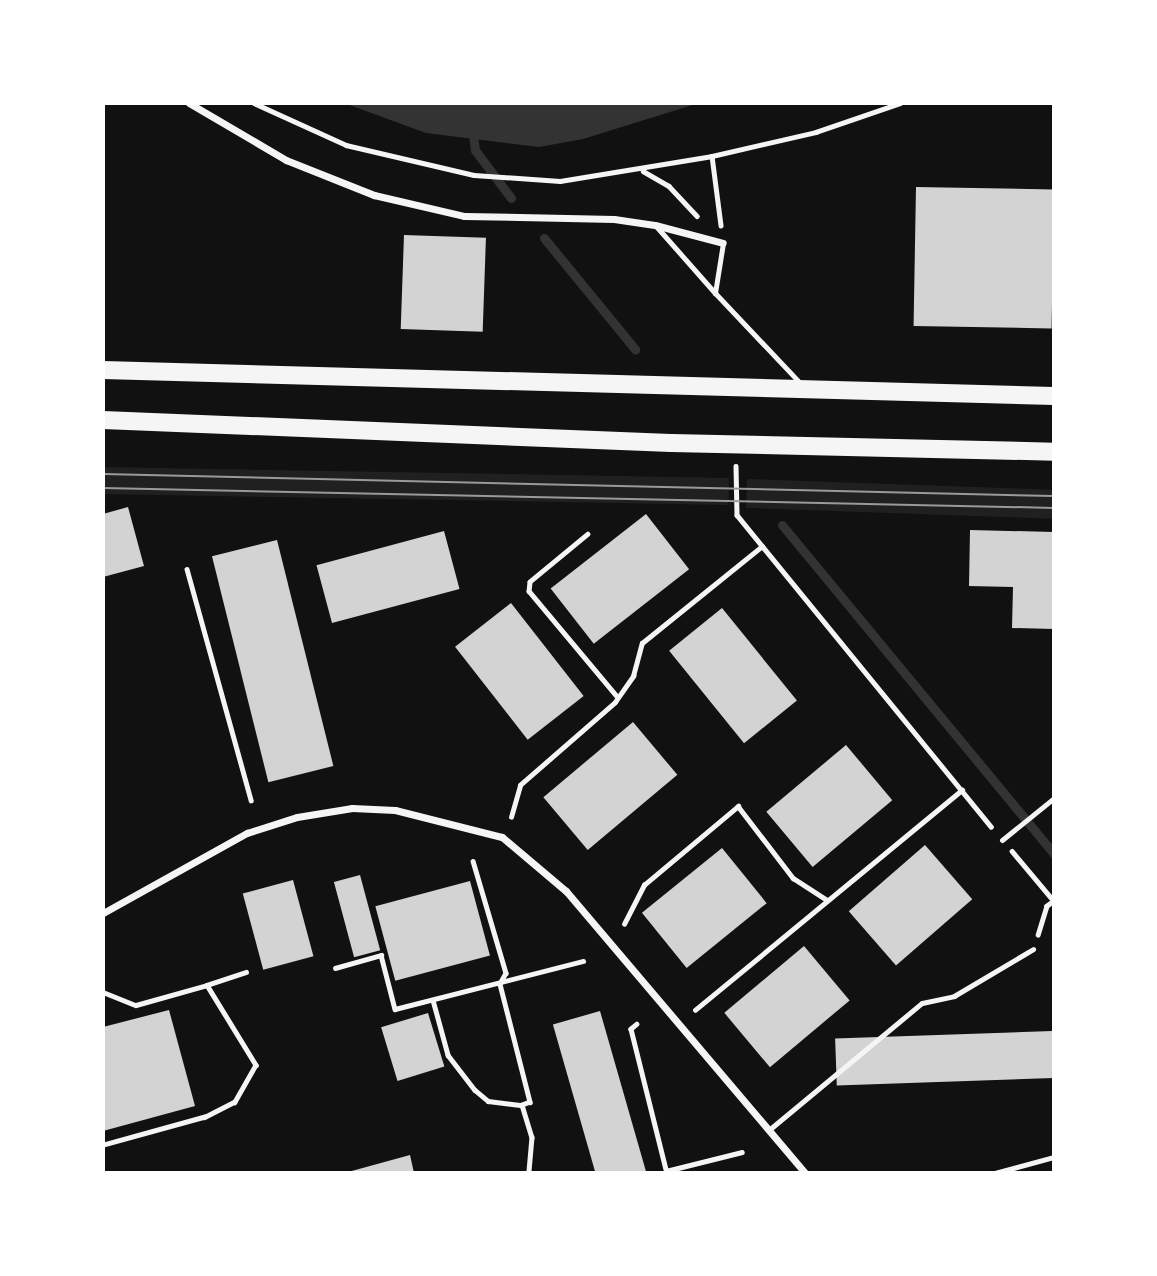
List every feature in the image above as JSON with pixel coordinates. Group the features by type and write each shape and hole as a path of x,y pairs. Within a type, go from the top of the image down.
{"main road":[{"path":"103,370 1054,396"},
{"path":"103,419 671,443 1054,452"}],"street":[{"path":"189,103 286,160 373,195 464,216 655,225 723,243"},
{"path":"103,914 247,833 298,817 352,808 395,810 462,824 520,848 559,883 805,1173"}],"lane":[{"path":"655,225 807,390"},
{"path":"715,293 723,243"},
{"path":"1003,840 1054,798"},
{"path":"770,1129 922,1003 954,996 1033,949"}],"path":[{"path":"254,103 346,145 474,175 560,181 642,171 712,156 816,132 900,103"},
{"path":"712,156 723,243"},
{"path":"642,171 669,186 723,243"},
{"path":"736,462 737,515 1054,901 1047,906 1033,949"},
{"path":"588,534 530,582 529,591 616,695"},
{"path":"511,817 520,785 615,702 616,695 633,676 642,643 762,546"},
{"path":"187,569 251,800"},
{"path":"695,1010 962,790"},
{"path":"624,924 644,885 738,806 793,878 827,900"},
{"path":"433,1000 448,1055 475,1090 488,1101 522,1105 530,1102 500,984 506,973 473,861"},
{"path":"335,968 381,955 395,1009 583,961"},
{"path":"103,992 136,1005 246,972"},
{"path":"103,1145 205,1117 235,1102 256,1065 207,985"},
{"path":"637,1024 631,1029 667,1172 742,1152"},
{"path":"522,1105 532,1137 529,1173"},
{"path":"995,1173 1054,1157"}],"shaded area":[{"path":"344,103 699,103 583,139 539,147 426,133"},
{"path":"103,467 729,478 728,505 103,494"},
{"path":"747,479 1054,490 1053,519 746,508"}],"building":[{"path":"916,187 1054,189 1052,328 914,326"},
{"path":"404,235 486,238 483,332 401,329"},
{"path":"128,507 144,566 103,577 103,514"},
{"path":"646,514 689,569 594,644 551,588"},
{"path":"970,530 1054,532 1054,629 1012,628 1013,587 969,586"},
{"path":"444,531 460,589 332,623 316,565"},
{"path":"277,540 333,766 268,782 212,556"},
{"path":"511,603 584,696 528,740 455,647"},
{"path":"722,608 797,700 744,743 669,651"},
{"path":"633,722 677,775 588,850 543,797"},
{"path":"846,745 892,800 813,867 766,812"},
{"path":"925,845 972,899 896,966 849,911"},
{"path":"722,848 767,903 687,968 642,913"},
{"path":"360,875 380,950 354,957 334,882"},
{"path":"293,880 313,956 263,970 243,893"},
{"path":"470,881 490,955 395,981 375,906"},
{"path":"804,946 850,1000 770,1067 724,1013"},
{"path":"169,1010 195,1106 103,1131 103,1027"},
{"path":"600,1011 646,1172 595,1173 553,1025"},
{"path":"428,1013 444,1067 398,1081 381,1027"},
{"path":"1052,1031 1054,1078 837,1086 835,1039"},
{"path":"410,1155 414,1173 348,1173 348,1172"}],"waterway":[{"path":"472,128 475,150 511,198"},
{"path":"544,238 635,349"},
{"path":"782,525 1054,854"}],"tram line":[{"path":"103,474 1054,496"},
{"path":"103,488 1054,508"}]}
